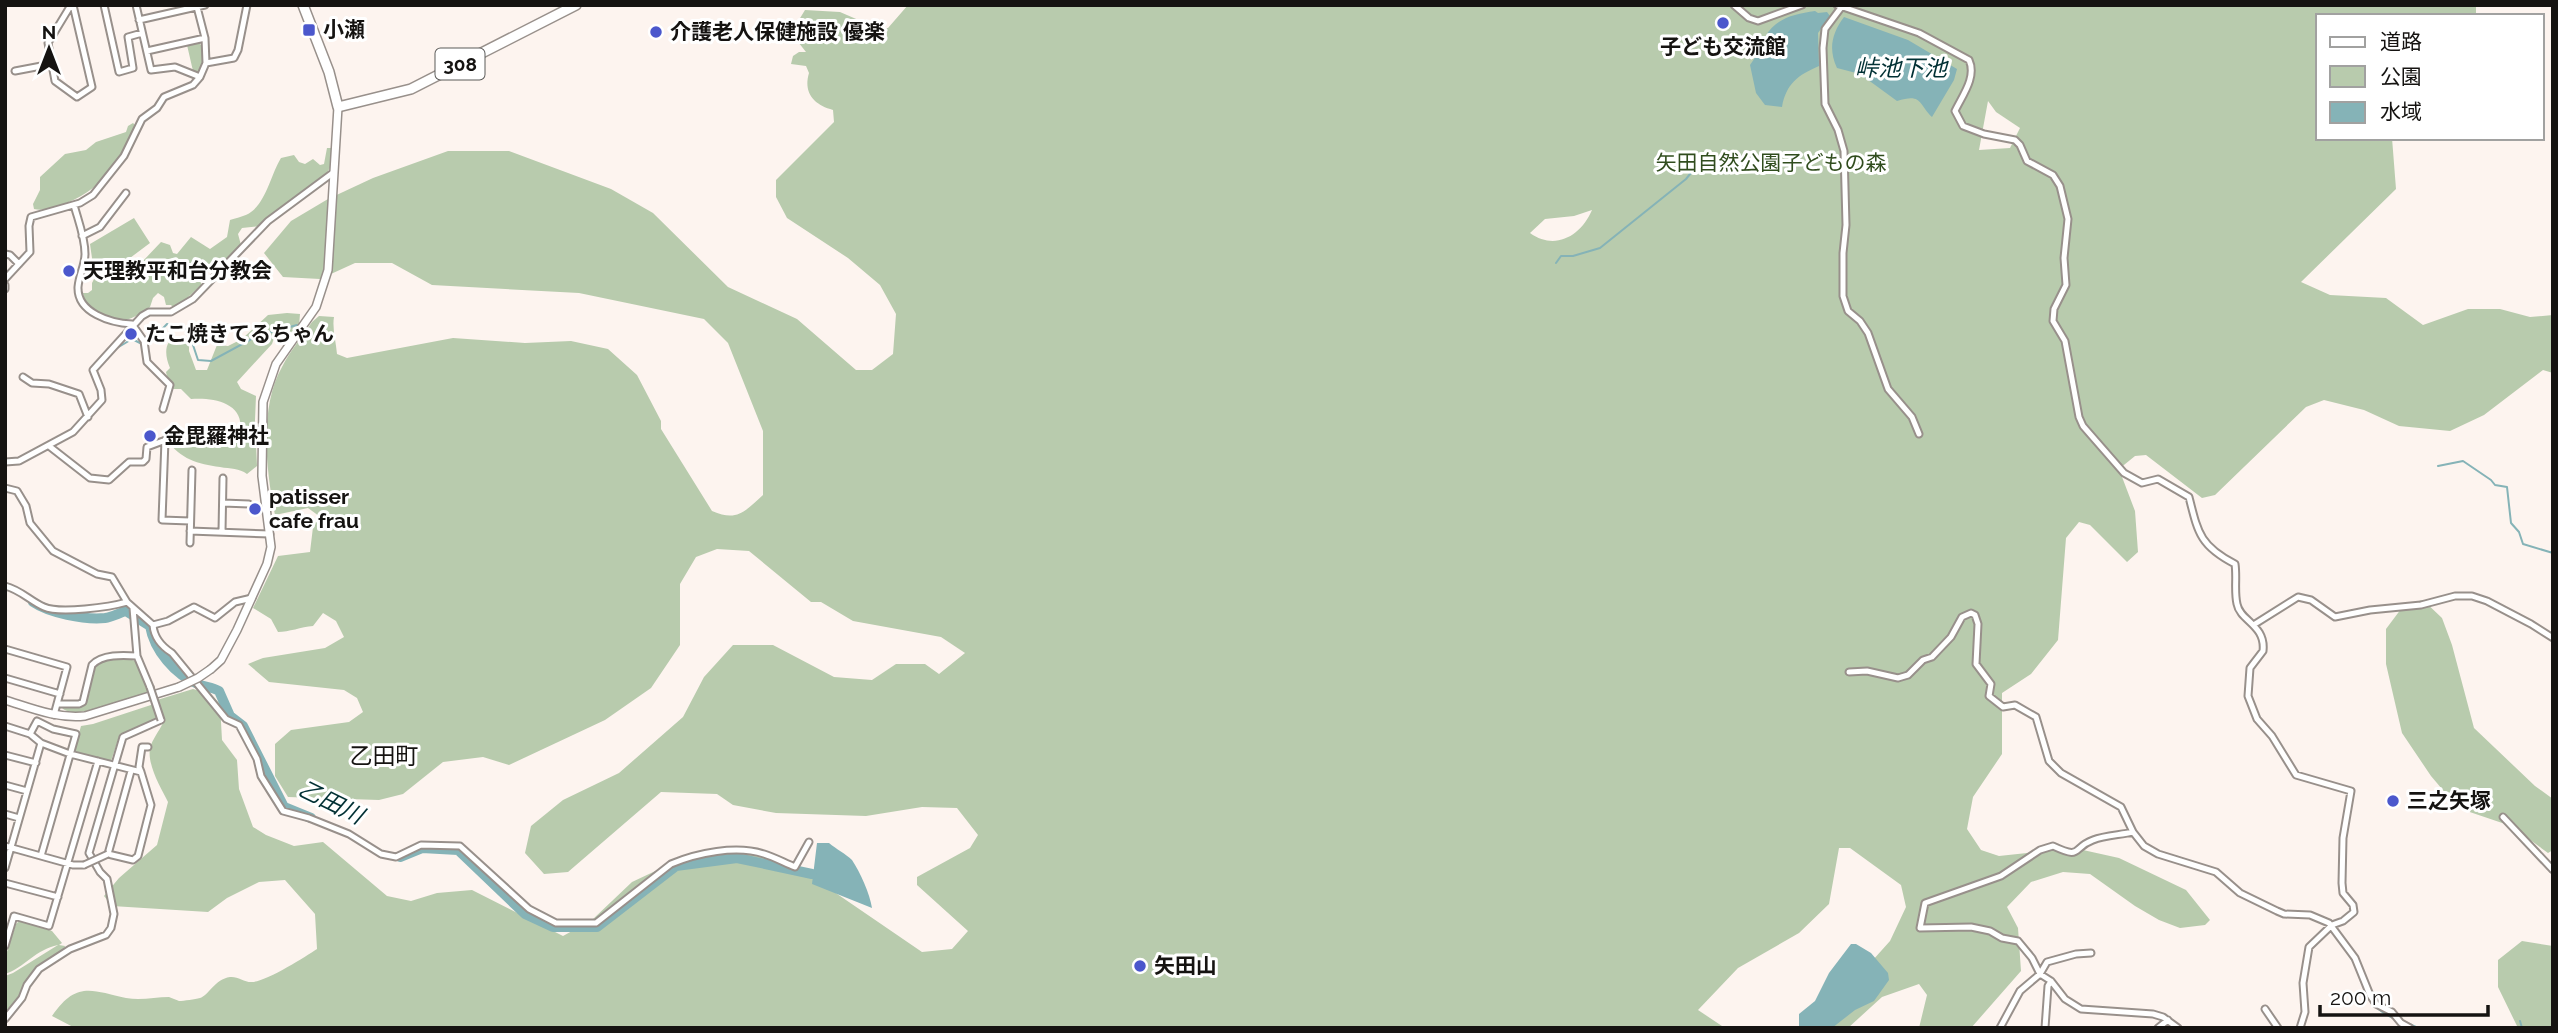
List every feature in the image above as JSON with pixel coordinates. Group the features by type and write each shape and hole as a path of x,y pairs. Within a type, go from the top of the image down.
{"highway":[{"path":"303,5 338,107"},
{"name":"308","path":"338,107 411,89 576,5"}],"street":[{"path":"72,5 92,88 77,97 55,81 48,43 72,5"},
{"path":"104,5 119,72 133,68 128,37 142,33"},
{"path":"136,5 151,69 175,68 200,77"},
{"path":"139,20 205,5"},
{"path":"206,63 234,58 247,5"},
{"path":"1734,5 1749,18 1758,20 1802,5"},
{"path":"1919,434 1912,417 1888,388 1868,333 1860,321 1848,311 1843,296 1846,225 1844,151 1838,130 1825,104 1823,48 1825,29 1841,6 1919,33 1969,60 1973,67 1971,78 1955,111 1964,126 1984,134 2015,140 2027,161 2053,175 2065,200 2068,219 2064,258 2066,285 2054,309 2053,321 2065,341 2083,426 2124,473 2142,483 2158,479 2189,497 2195,522 2204,540 2213,553 2235,564 2236,606 2255,624 2264,646 2250,668 2248,693 2257,719 2272,736 2295,775 2351,791 2342,843 2342,883 2343,893 2353,905 2354,912 2343,922 2332,925 2309,947 2303,983 2305,1012 2300,1028"},
{"path":"5,278 31,250 31,217 74,205 93,195 115,170 142,119 157,108 164,97 193,85 200,77 206,63 205,38 197,7"},
{"path":"147,51 205,38"},
{"path":"15,71 52,64"},
{"path":"5,700 54,715 85,716 180,687 198,678 221,660 229,647 267,564 271,547 262,476 262,402 276,364 316,307 328,270 338,107"},
{"path":"5,462 19,461 79,427 102,400 103,395 94,367 132,324 149,312 171,312 193,299 268,221 334,172"},
{"path":"82,236 100,227 126,193"},
{"path":"74,205 85,259 78,284 81,300 85,307 111,322 132,324 144,341 147,362 170,385 163,409"},
{"path":"5,254 19,264"},
{"path":"23,377 32,383 49,384 79,394 88,417"},
{"path":"49,446 90,478 110,480 129,462 143,462 146,459 147,447 164,440 162,520 190,521"},
{"path":"190,544 192,470"},
{"path":"222,532 223,478"},
{"path":"5,488 17,491 26,506 30,523 53,551 97,574 112,577 133,612 137,656 162,720 123,737 89,853 107,879 114,914 111,928 106,935 70,949 39,969 27,985 22,998 5,1019"},
{"path":"223,503 249,504"},
{"path":"190,531 270,534"},
{"path":"5,586 20,590 46,608 100,609 127,602"},
{"path":"2255,624 2298,597 2311,600 2335,617 2463,596 2487,601 2553,638"},
{"path":"133,612 153,625 168,621 194,607 215,618 235,603 252,598"},
{"path":"1849,672 1867,671 1898,678 1908,675 1923,660 1933,657 1951,637 1962,617 1971,612 1978,624 1976,664 1991,684 1989,696 2003,707 2015,705 2036,717 2049,761 2061,772 2121,807 2133,832 2147,849 2216,872 2251,900 2284,914 2310,915 2332,925 2355,958 2370,995 2379,1007 2389,1011 2410,1028"},
{"path":"153,625 153,633 162,646 172,653 226,719 239,725 257,759 261,776 283,811 349,834 381,854 396,857 421,845 460,846 530,909 556,923 596,923 671,864 686,858 733,850 763,853 794,867 809,842"},
{"path":"5,649 67,667 54,715"},
{"path":"57,704 83,702 92,664 96,660 114,656 137,656"},
{"path":"5,678 60,694"},
{"path":"30,734 37,721 53,729 76,734 41,856"},
{"path":"5,726 30,734 41,743 70,754 141,772"},
{"path":"5,869 8,847 41,743"},
{"path":"8,847 84,865 108,854 133,860 138,856 151,805 139,767 142,747 148,747"},
{"path":"5,755 36,764"},
{"path":"5,913 49,926 98,761"},
{"path":"108,854 131,771"},
{"path":"5,785 27,791"},
{"path":"5,814 19,818"},
{"path":"2503,817 2553,870"},
{"path":"2133,832 2092,840 2076,853 2068,853 2053,846 2040,850 2001,876 1925,903 1920,928 1971,927 1990,931 2002,938 2018,942 2032,958 2040,974 2050,981 2065,999 2081,1009 2153,1014 2178,1028"},
{"path":"5,883 58,897"},
{"path":"5,945 14,916"},
{"path":"2000,1028 2020,991 2040,974 2047,962 2091,953"},
{"path":"2045,1028 2050,981"},
{"path":"2265,1009 2277,1028"},
{"path":"2158,1028 2168,1020"}],"green space":[{"name":"矢田自然公園子どもの森","path":"908,5 2476,5 2476,14 2316,14 2316,140 2392,140 2396,189 2301,282 2330,295 2386,298 2423,325 2468,309 2500,309 2530,317 2553,315 2553,373 2543,370 2484,415 2450,431 2399,426 2364,410 2324,400 2306,407 2215,495 2202,498 2146,455 2135,456 2119,469 2135,511 2138,552 2127,562 2090,525 2079,522 2066,538 2058,640 2031,674 2002,693 2002,754 1973,797 1967,829 1981,850 1999,856 2074,848 2119,858 2186,890 2210,920 2205,925 2180,928 2159,920 2090,874 2063,872 2031,882 2007,907 2018,928 2021,971 1971,1028 1919,1028 1927,995 1919,984 1882,997 1848,1028 1812,1028 1890,941 1906,907 1901,885 1850,848 1839,848 1829,904 1799,933 1738,968 1698,1010 1725,1028 75,1028 52,1016 69,997 85,991 132,999 169,997 179,1001 200,998 225,978 257,981 284,969 317,949 315,914 285,880 259,882 227,898 208,912 112,906 104,896 119,878 157,845 168,802 155,776 150,755 151,745 163,723 157,700 193,689 211,694 220,704 222,740 237,760 239,789 253,827 294,846 323,842 387,896 411,901 437,893 472,890 563,936 592,920 632,882 683,858 733,850 763,853 805,872 922,952 952,949 968,931 917,885 917,877 970,848 978,835 957,808 922,807 866,816 776,813 733,805 717,794 661,792 568,872 544,874 525,853 531,826 563,800 619,773 683,717 704,677 733,645 773,645 834,677 872,680 896,664 925,664 939,674 965,653 941,637 853,621 821,602 811,602 749,551 717,549 696,557 680,584 680,645 651,688 605,720 509,765 483,757 443,762 403,794 379,800 288,797 275,776 275,744 291,730 349,722 363,712 357,698 344,690 269,682 248,664 263,658 325,648 344,637 336,621 323,613 313,626 278,632 271,619 253,608 278,556 310,552 313,527 319,516 308,508 275,515 266,440 270,401 275,383 292,350 319,316 334,317 337,354 347,358 453,338 525,343 571,341 608,349 637,375 661,421 661,429 712,511 734,515 751,506 763,495 763,431 728,343 704,319 579,293 432,285 392,263 355,263 320,279 283,277 264,253 291,221 328,199 373,178 448,151 509,151 611,189 653,213 728,287 797,319 856,370 872,370 893,354 896,314 880,285 848,258 787,218 776,197 776,180 834,122 833,110 820,105 809,92 809,73 806,66 791,64 793,56 806,52 791,33 805,10 840,12 877,28 888,28","holes":["1988,101 1996,112 2020,128 2010,148 1979,150","1592,210 1574,233 1558,240 1549,241 1530,233 1545,219 1574,216"]},
{"path":"198,42 201,45 203,64 197,74 193,71 187,45"},
{"path":"133,123 135,125 122,152 98,184 60,205 34,209 33,204 40,190 40,177 65,154 86,150 96,142 126,132 128,126"},
{"path":"327,148 332,148 330,168 326,174 261,226 242,228 238,234 241,245 217,269 202,272 201,285 174,308 166,305 164,297 158,293 150,307 129,319 108,317 88,305 83,293 92,290 95,277 142,262 161,242 170,245 173,253 177,254 191,237 210,249 227,237 230,220 246,215 256,207 265,194 281,158 294,155 299,162 305,164 313,159 320,165 324,164"},
{"path":"134,218 150,243 126,261 92,275 89,273 92,258 90,244"},
{"path":"300,314 299,326 292,333 280,331 275,335 272,344 237,382 241,389 256,396 257,466 247,474 197,462 178,452 167,440 179,437 205,441 218,436 228,442 239,435 241,424 234,409 227,405 210,399 191,399 181,389 173,389 166,372 170,368 166,349 171,340 175,338 189,341 189,351 196,370 207,370 217,345 228,346 242,339 268,315"},
{"path":"2423,600 2442,618 2474,728 2535,786 2553,799 2553,850 2548,853 2511,826 2458,808 2431,776 2402,733 2386,664 2386,629 2404,605"},
{"path":"116,658 139,661 149,692 86,711 69,712 61,707 72,707 85,702 90,692 93,667 96,663"},
{"path":"154,704 159,719 120,734 111,761 74,751 81,726"},
{"path":"19,921 52,931 62,943 59,945 65,946 64,950 25,984 19,998 5,1015 5,976 58,945 43,950 5,974 5,958"},
{"path":"2522,941 2553,946 2553,1028 2518,1028 2498,987 2498,960"}],"water":[{"path":"1815,11 1827,12 1830,16 1818,33 1819,66 1794,81 1782,107 1765,105 1756,93 1750,65 1774,25 1793,16"},
{"name":"峠池下池","path":"1844,17 1908,40 1957,69 1954,80 1932,117 1919,101 1911,98 1897,101 1860,74 1837,68 1833,41"},
{"path":"817,843 829,843 852,860 864,883 872,908 812,884"},
{"path":"1851,944 1871,953 1888,973 1889,980 1874,1001 1855,1010 1832,1028 1799,1028 1799,1014 1815,1001 1829,973"}],"waterway":[{"path":"1556,263 1561,256 1573,256 1600,248 1686,179 1699,163 1699,155 1704,158 1700,159"},
{"path":"148,344 167,324 188,330 198,360 211,361 257,336 297,325"},
{"path":"117,348 132,339 142,344"},
{"path":"2438,466 2463,461 2495,485 2507,487 2511,523 2519,532 2523,544 2553,553"},
{"name":"乙田川","path":"33,602 67,615 87,618 105,618 126,611 150,626 161,653 181,675 219,691 230,716 243,726 284,807 311,818"},
{"name":"乙田川","path":"400,857 422,848 458,850 525,914 553,927 597,927 676,866 737,858 812,874"},
{"path":"2346,950 2356,966"},
{"path":"2364,987 2375,1006 2393,1018"},
{"path":"2401,1020 2418,1028"},
{"path":"2520,1021 2522,1028"}],"place":[{"name":"子ども交流館","path":"1723,23"},
{"name":"小瀬","path":"309,30"},
{"name":"介護老人保健施設 優楽","path":"656,32"},
{"name":"天理教平和台分教会","path":"69,271"},
{"name":"たこ焼きてるちゃん","path":"131,334"},
{"name":"金毘羅神社","path":"150,436"},
{"name":"patisser cafe frau","path":"255,509"},
{"name":"三之矢塚","path":"2393,801"},
{"name":"矢田山","path":"1140,966"}],"district":[{"name":"乙田町","path":"384,756"}]}
